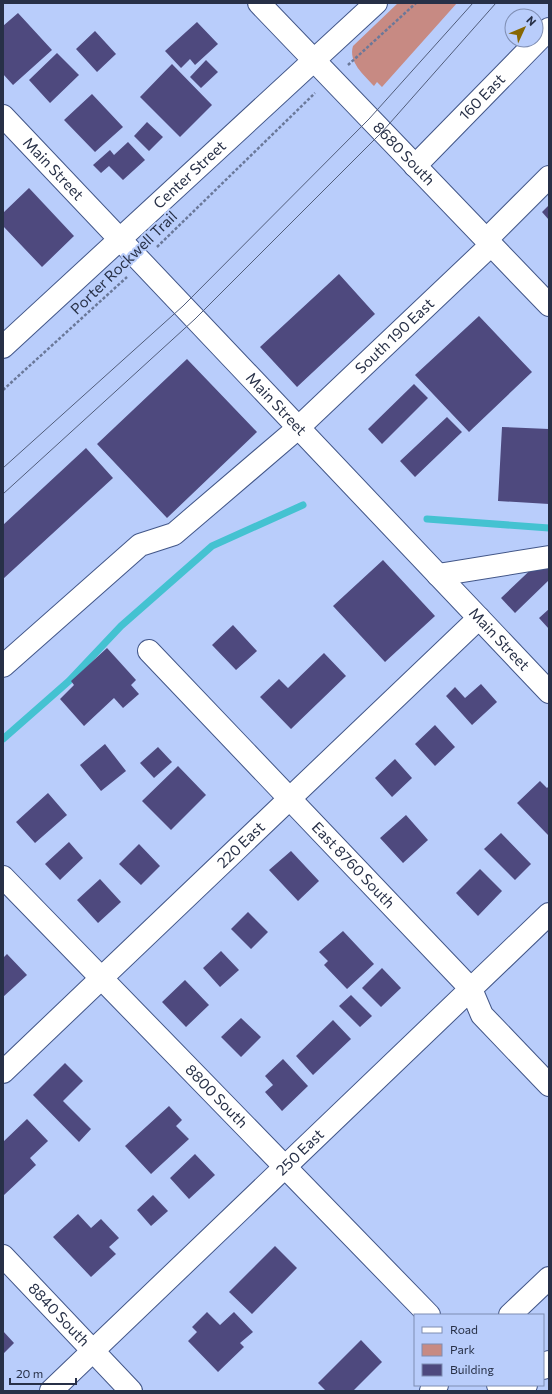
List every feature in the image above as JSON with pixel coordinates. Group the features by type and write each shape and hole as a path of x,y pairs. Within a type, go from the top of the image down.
{"street":[{"name":"8680 South","path":"259,3 330,79 489,242 544,292"},
{"name":"Center Street","path":"3,347 376,3"},
{"name":"160 East","path":"415,166 549,29"},
{"name":"Main Street","path":"3,116 549,692"},
{"name":"South 190 East","path":"3,666 29,641 140,545 174,534 298,428 489,242 549,177"},
{"path":"438,575 549,557"},
{"name":"220 East","path":"3,1072 291,800 479,618"},
{"name":"East 8760 South","path":"149,651 471,988 482,1015 549,1085"},
{"name":"8800 South","path":"3,877 428,1314"},
{"name":"250 East","path":"51,1391 549,914"},
{"name":"8840 South","path":"3,1256 131,1391"},
{"path":"511,1314 549,1278"}],"path":[{"name":"Porter Rockwell Trail","path":"3,390 142,262 330,79 355,60 416,3"}],"green space":[{"path":"398,3 457,3 382,87 377,82 374,86 355,63 352,52 353,46"}],"building":[{"path":"18,13 52,50 13,85 3,74 3,26"},
{"path":"197,22 218,44 195,65 190,59 181,68 165,51"},
{"path":"95,31 116,54 97,72 76,49"},
{"path":"57,53 79,75 50,103 29,80"},
{"path":"206,60 218,72 201,88 190,77"},
{"path":"172,64 212,105 180,137 140,97"},
{"path":"92,94 123,127 95,152 64,120"},
{"path":"147,122 163,137 149,151 134,136"},
{"path":"128,142 145,160 123,180 109,166 101,173 93,165 110,150 114,155"},
{"path":"29,188 74,236 42,267 3,226 3,213"},
{"path":"549,205 549,220 542,212"},
{"path":"339,274 375,314 297,387 260,347"},
{"path":"479,316 532,372 469,432 415,375"},
{"path":"187,359 257,432 167,518 97,444"},
{"path":"414,384 428,398 382,444 368,429"},
{"path":"447,417 462,432 415,477 400,461"},
{"path":"502,427 549,429 549,504 498,501"},
{"path":"86,448 113,478 3,579 3,525"},
{"path":"383,560 435,616 385,662 333,606"},
{"path":"541,560 549,568 549,580 515,613 501,598"},
{"path":"549,609 549,629 539,618"},
{"path":"233,625 257,651 236,670 212,645"},
{"path":"107,648 136,680 131,685 139,694 123,708 114,698 84,726 60,699 74,685 71,681"},
{"path":"324,653 346,676 291,729 260,697 279,679 288,688"},
{"path":"481,684 497,702 472,725 446,696 455,687 465,698"},
{"path":"435,725 455,747 435,766 415,744"},
{"path":"105,744 126,771 101,791 80,765"},
{"path":"158,747 172,762 154,778 140,763"},
{"path":"395,759 412,778 392,797 375,778"},
{"path":"178,766 206,795 171,830 142,801"},
{"path":"540,781 547,788 549,786 548,835 517,803"},
{"path":"48,793 67,815 35,843 16,822"},
{"path":"406,815 428,840 403,863 380,838"},
{"path":"501,833 531,864 515,880 484,849"},
{"path":"69,842 83,858 60,880 45,864"},
{"path":"139,844 160,866 141,885 119,864"},
{"path":"291,851 319,881 298,901 269,870"},
{"path":"480,869 502,891 478,916 456,893"},
{"path":"100,879 121,902 98,923 77,900"},
{"path":"248,912 268,932 251,949 231,929"},
{"path":"343,931 374,964 347,989 324,965 328,961 319,952"},
{"path":"221,951 239,970 220,987 203,968"},
{"path":"7,954 27,975 3,997 3,958"},
{"path":"382,968 401,988 381,1007 362,988"},
{"path":"185,980 209,1005 186,1027 162,1002"},
{"path":"351,995 372,1016 360,1027 339,1006"},
{"path":"241,1018 261,1037 241,1057 221,1037"},
{"path":"333,1020 351,1039 313,1075 296,1056"},
{"path":"283,1059 308,1086 282,1111 265,1092 273,1085 265,1076"},
{"path":"65,1063 83,1081 63,1101 91,1129 79,1142 33,1095"},
{"path":"169,1106 182,1120 176,1126 189,1139 151,1174 125,1146"},
{"path":"27,1119 48,1141 30,1158 36,1165 4,1195 3,1142"},
{"path":"195,1154 215,1175 189,1199 170,1178"},
{"path":"153,1195 168,1211 151,1226 137,1210"},
{"path":"78,1214 91,1228 101,1219 119,1238 109,1247 116,1254 91,1277 53,1237"},
{"path":"275,1246 297,1268 252,1314 229,1292"},
{"path":"207,1312 220,1325 234,1312 253,1332 240,1343 244,1347 218,1372 188,1341 197,1332 192,1327"},
{"path":"3,1331 14,1343 3,1354"},
{"path":"361,1340 382,1362 353,1391 326,1391 318,1383"}],"waterway":[{"path":"3,739 69,681 121,626 212,546 303,505"},
{"path":"427,519 549,528"}],"tram line":[{"path":"3,468 183,306 369,119 473,3"},
{"path":"3,494 195,319 382,132 496,3"}]}
